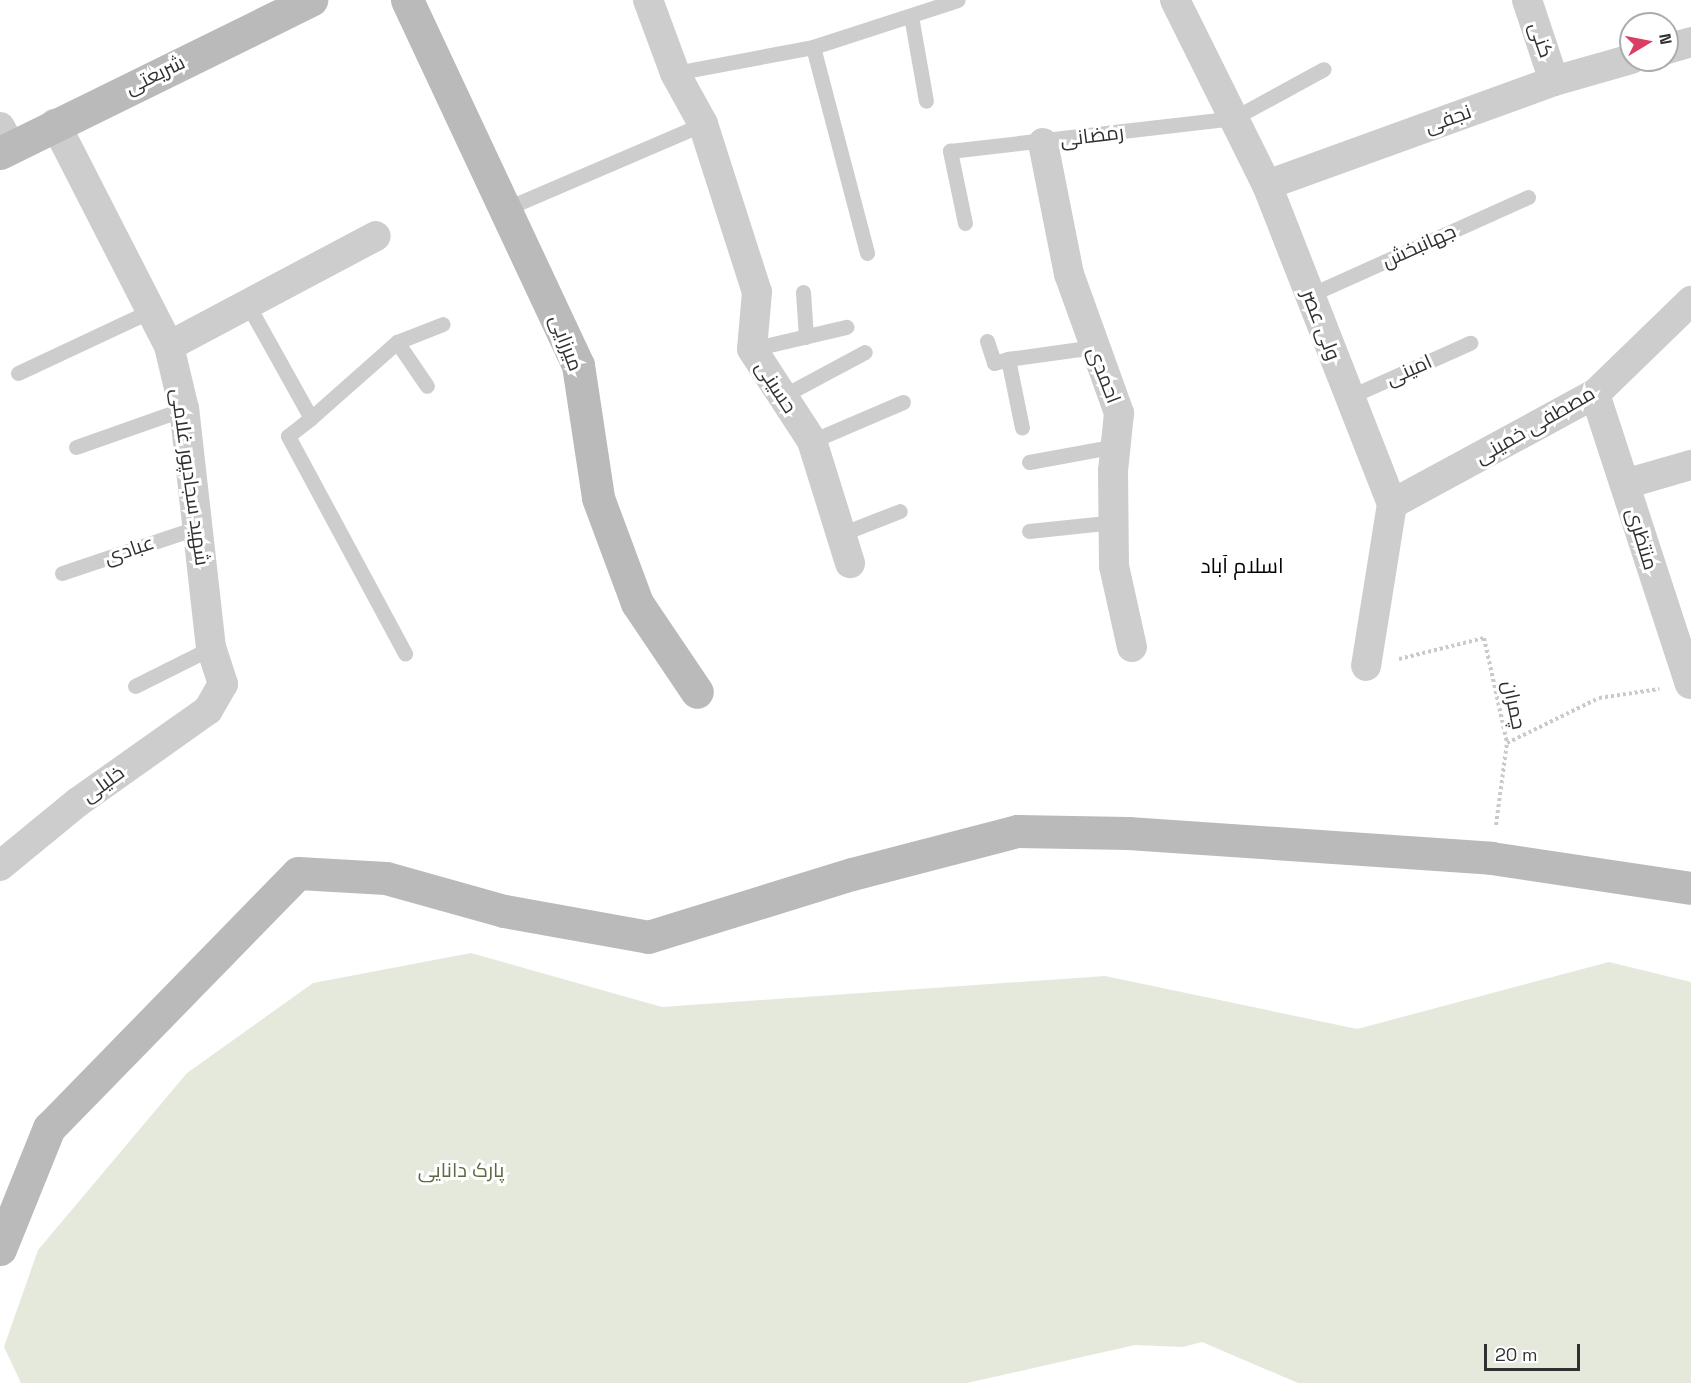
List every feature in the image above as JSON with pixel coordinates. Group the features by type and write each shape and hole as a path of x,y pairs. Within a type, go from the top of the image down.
{"street":[{"name":"شریعتی","path":"4,142 55,123 311,0"},
{"name":"میرزایی","path":"406,0 507,208 578,365 598,498 637,603 697,692"},
{"name":"حسینی","path":"648,0 675,73 703,124 758,292 752,349 781,397 812,441 850,563"},
{"name":"ولی عصر","path":"1175,0 1267,185 1392,504"},
{"name":"کنی","path":"1527,0 1554,81"},
{"name":"نجفی","path":"1267,185 1554,81 1619,62"},
{"name":"شهید سجادپور غلامی","path":"55,123 148,312 169,346 184,409 211,648 222,684 208,710"},
{"name":"احمدی","path":"1043,142 1069,274 1119,413 1116,446 1114,566 1132,647"},
{"path":"169,346 376,236"},
{"name":"مصطفی خمینی","path":"1392,504 1595,394 1691,301"},
{"name":"منتظری","path":"1595,394 1690,684"},
{"path":"1625,484 1691,465"},
{"path":"1366,666 1392,504"},
{"name":"خلیلی","path":"1,864 78,802 208,710"},
{"path":"0,1249 49,1128 298,873 386,878 504,912 648,938 852,874 1017,831 1128,832 1491,858 1691,888"}],"lane":[{"path":"675,73 813,47 958,0"},
{"path":"911,16 926,100"},
{"path":"813,47 867,253"},
{"path":"1234,118 1324,69"},
{"name":"رمضانی","path":"965,223 950,150 1043,142 1234,118"},
{"path":"507,208 703,124"},
{"name":"جهانبخش","path":"1310,295 1528,197"},
{"path":"803,292 806,337"},
{"path":"248,305 311,418"},
{"path":"18,373 148,312"},
{"path":"405,653 288,436 397,342 443,324"},
{"path":"752,349 846,327"},
{"path":"987,340 994,363 1094,347"},
{"path":"397,342 427,386"},
{"name":"امینی","path":"1349,397 1470,343"},
{"path":"781,397 865,352"},
{"path":"1008,359 1022,428"},
{"path":"812,441 903,402"},
{"path":"76,447 184,409"},
{"path":"1029,462 1116,446"},
{"path":"841,534 900,511"},
{"path":"1029,531 1114,522"},
{"name":"عبادی","path":"62,573 196,528"},
{"path":"135,686 211,648"}],"path":[{"name":"چمران","path":"1366,666 1484,638 1507,743 1599,698 1690,684"},
{"path":"1491,858 1507,743"}],"green space":[{"name":"پارک دانایی","path":"471,953 662,1007 1105,976 1357,1029 1609,962 1691,982 1691,1383 1298,1383 1202,1342 1183,1347 1135,1345 967,1383 21,1383 4,1347 38,1250 187,1073 313,983"}],"district":[{"name":"اسلام آباد","path":"1242,566"}]}
